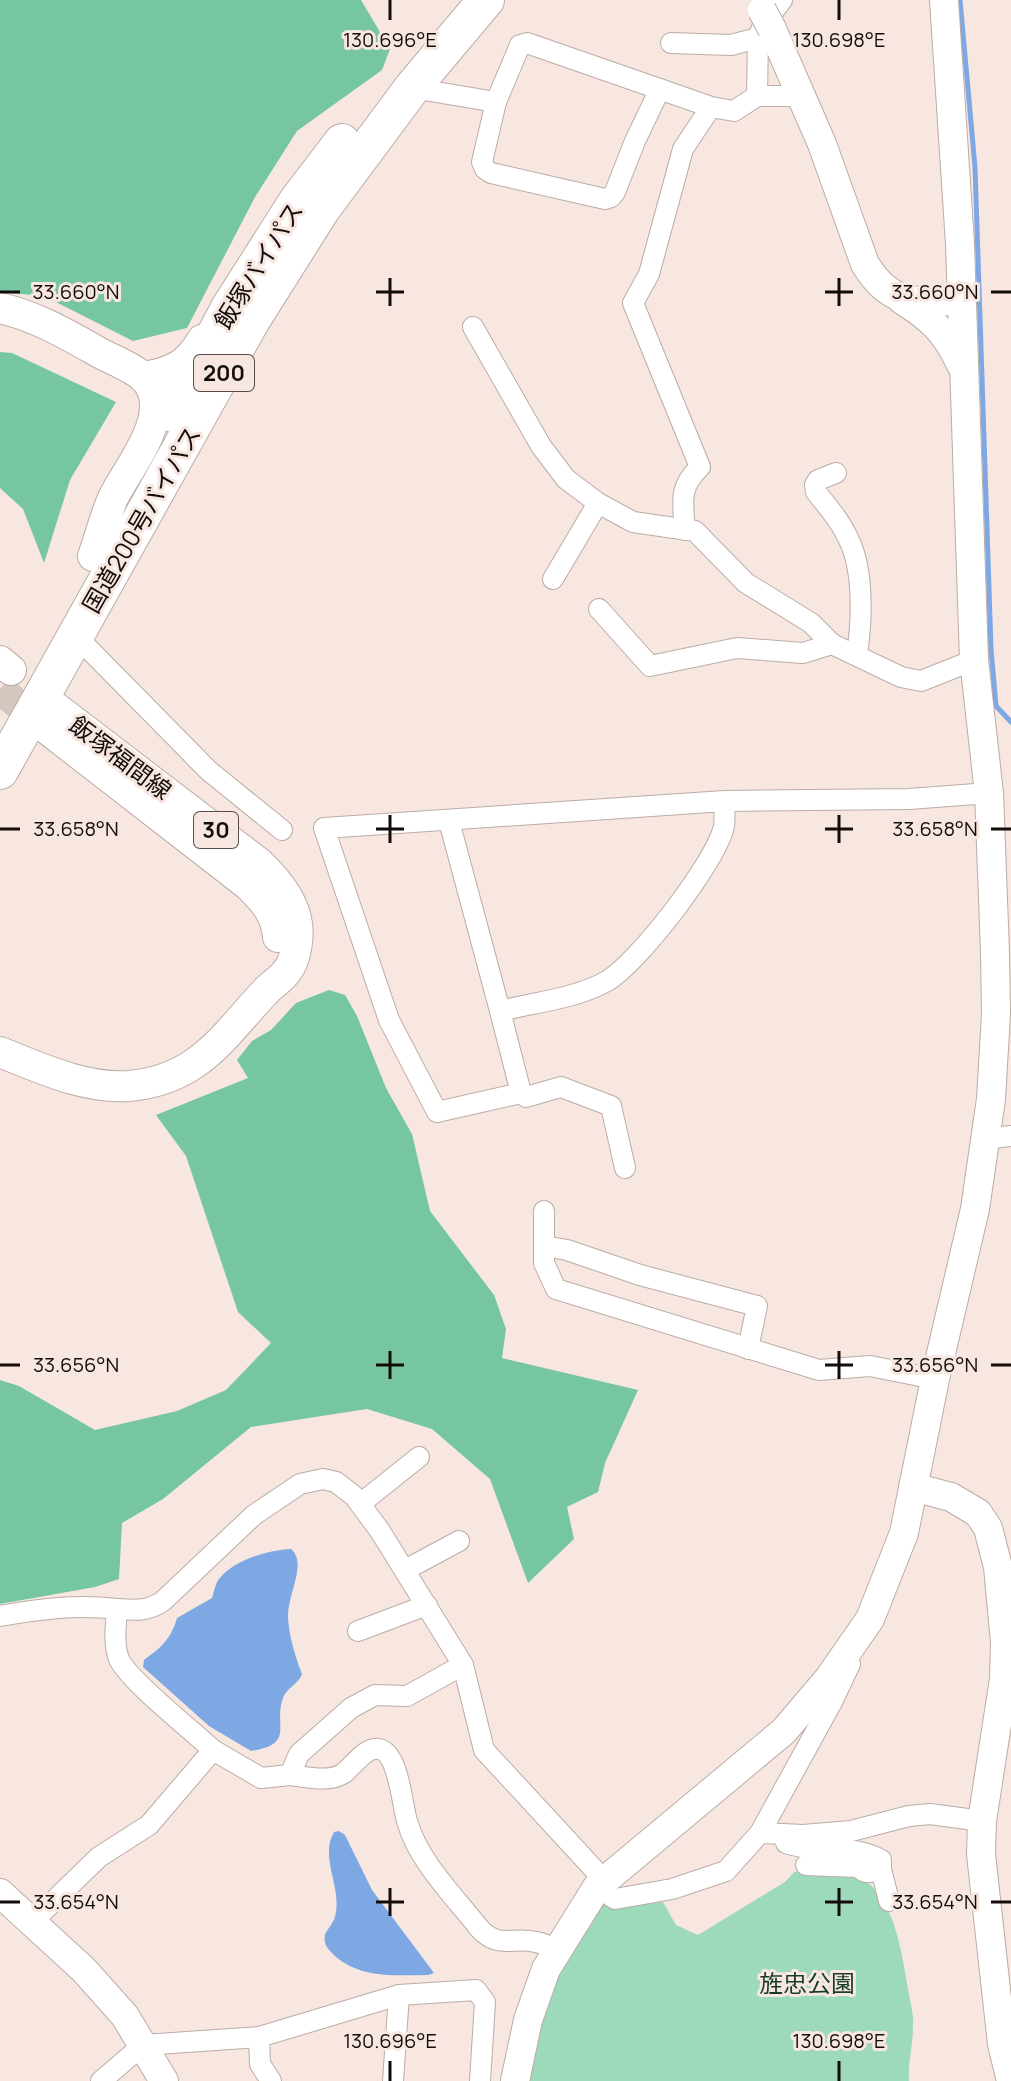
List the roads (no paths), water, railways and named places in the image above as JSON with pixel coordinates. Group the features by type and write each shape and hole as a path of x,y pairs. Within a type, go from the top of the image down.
{"highway":[{"name":"飯塚バイパス","path":"0,722 229,308 297,201 400,64 459,0"},
{"name":"国道200号バイパス","path":"0,771 252,320 322,209 412,88 486,0"}],"main road":[{"path":"143,377 165,374 189,359 256,249 271,242"},
{"path":"0,308 22,313 67,334 143,377 152,390 155,406 153,427 112,500 93,556"},
{"name":"飯塚福間線","path":"0,1052 48,1071 98,1084 128,1086 161,1080 191,1066 217,1046 288,970 296,947 297,924 290,903 274,877 259,863 51,718"}],"street":[{"path":"0,1616 56,1606 144,1611 163,1601 254,1515 300,1484 323,1479 336,1482 360,1504 463,1665 484,1750 615,1899 672,1889 726,1871 764,1833 832,1702 870,1619 904,1533 935,1379 975,1209 998,1138 991,1099 996,1014 1000,791 974,660 960,244 944,0"},
{"path":"671,43 731,45 766,15"},
{"path":"757,96 766,15"},
{"path":"766,15 803,96 865,264 874,279 927,316 945,335 963,372"},
{"path":"660,89 615,192 605,199 491,173 485,169 482,162 496,102 520,45 527,43 660,89 711,107 734,111 757,96 803,96"},
{"path":"412,88 496,102"},
{"path":"685,530 683,490 690,476 700,467 633,303 649,274 683,149 711,107"},
{"path":"898,297 935,286 954,260 960,244"},
{"path":"898,297 914,302 962,301"},
{"path":"473,327 541,446 566,479 598,503 633,522 695,531 746,583 811,623 832,644 901,677 921,681 974,660"},
{"path":"836,473 818,480 815,485 816,492 850,542 860,598 857,654"},
{"path":"553,579 598,503"},
{"path":"599,609 650,666 737,648 803,653 832,644"},
{"path":"75,635 209,771 282,830"},
{"path":"521,1093 437,1112 389,1020 324,828 725,801 909,799 1000,791"},
{"path":"500,1011 587,990 623,970 650,940 707,861 723,828 725,801"},
{"path":"449,821 521,1093 526,1097 561,1087 611,1106 625,1168"},
{"path":"544,1211 544,1263 556,1289 819,1370 870,1366 935,1379"},
{"path":"544,1246 757,1306 748,1349"},
{"path":"360,1504 419,1457"},
{"path":"913,1487 951,1497 978,1513 988,1528 998,1567 1005,1629 1004,1679 982,1821 981,1854 1002,2044 1011,2081"},
{"path":"405,1570 459,1541"},
{"path":"358,1631 427,1605"},
{"path":"117,1609 115,1639 119,1660 130,1675 213,1750 261,1778 290,1775 332,1779 372,1749 386,1753 401,1788 407,1821 418,1848 479,1928 496,1941 535,1941 556,1949"},
{"path":"515,2081 537,1991 556,1949 600,1884 784,1731 829,1678 870,1619"},
{"path":"290,1775 299,1754 351,1708 375,1695 407,1696 463,1665"},
{"path":"32,1922 99,1857 149,1825 213,1750"},
{"path":"764,1833 803,1835 851,1831 909,1816 930,1814 982,1821"},
{"path":"764,1833 800,1848 869,1853 881,1860 889,1901"},
{"path":"806,1865 858,1867 862,1872 870,1873 881,1869"},
{"path":"0,1893 84,1970 125,2016 164,2081"},
{"path":"101,2081 143,2045 259,2037 399,1995 476,1990 485,2002 480,2081"},
{"path":"393,2081 399,1995"},
{"path":"259,2037 260,2064 271,2081"}],"water":[{"path":"291,1549 298,1562 289,1624 302,1674 283,1698 278,1738 274,1744 251,1751 209,1726 143,1667 144,1660 165,1642 177,1618 212,1598 225,1572 252,1557"},
{"path":"334,1832 345,1835 372,1890 434,1973 404,1975 367,1972 345,1963 327,1946 325,1934 337,1906 330,1842"}],"waterway":[{"path":"960,0 975,167 991,649 996,706 1011,722"}],"tunnel":[{"path":"0,689 47,729"}],"park label":[{"name":"旌忠公園","path":"807,1982"}]}
